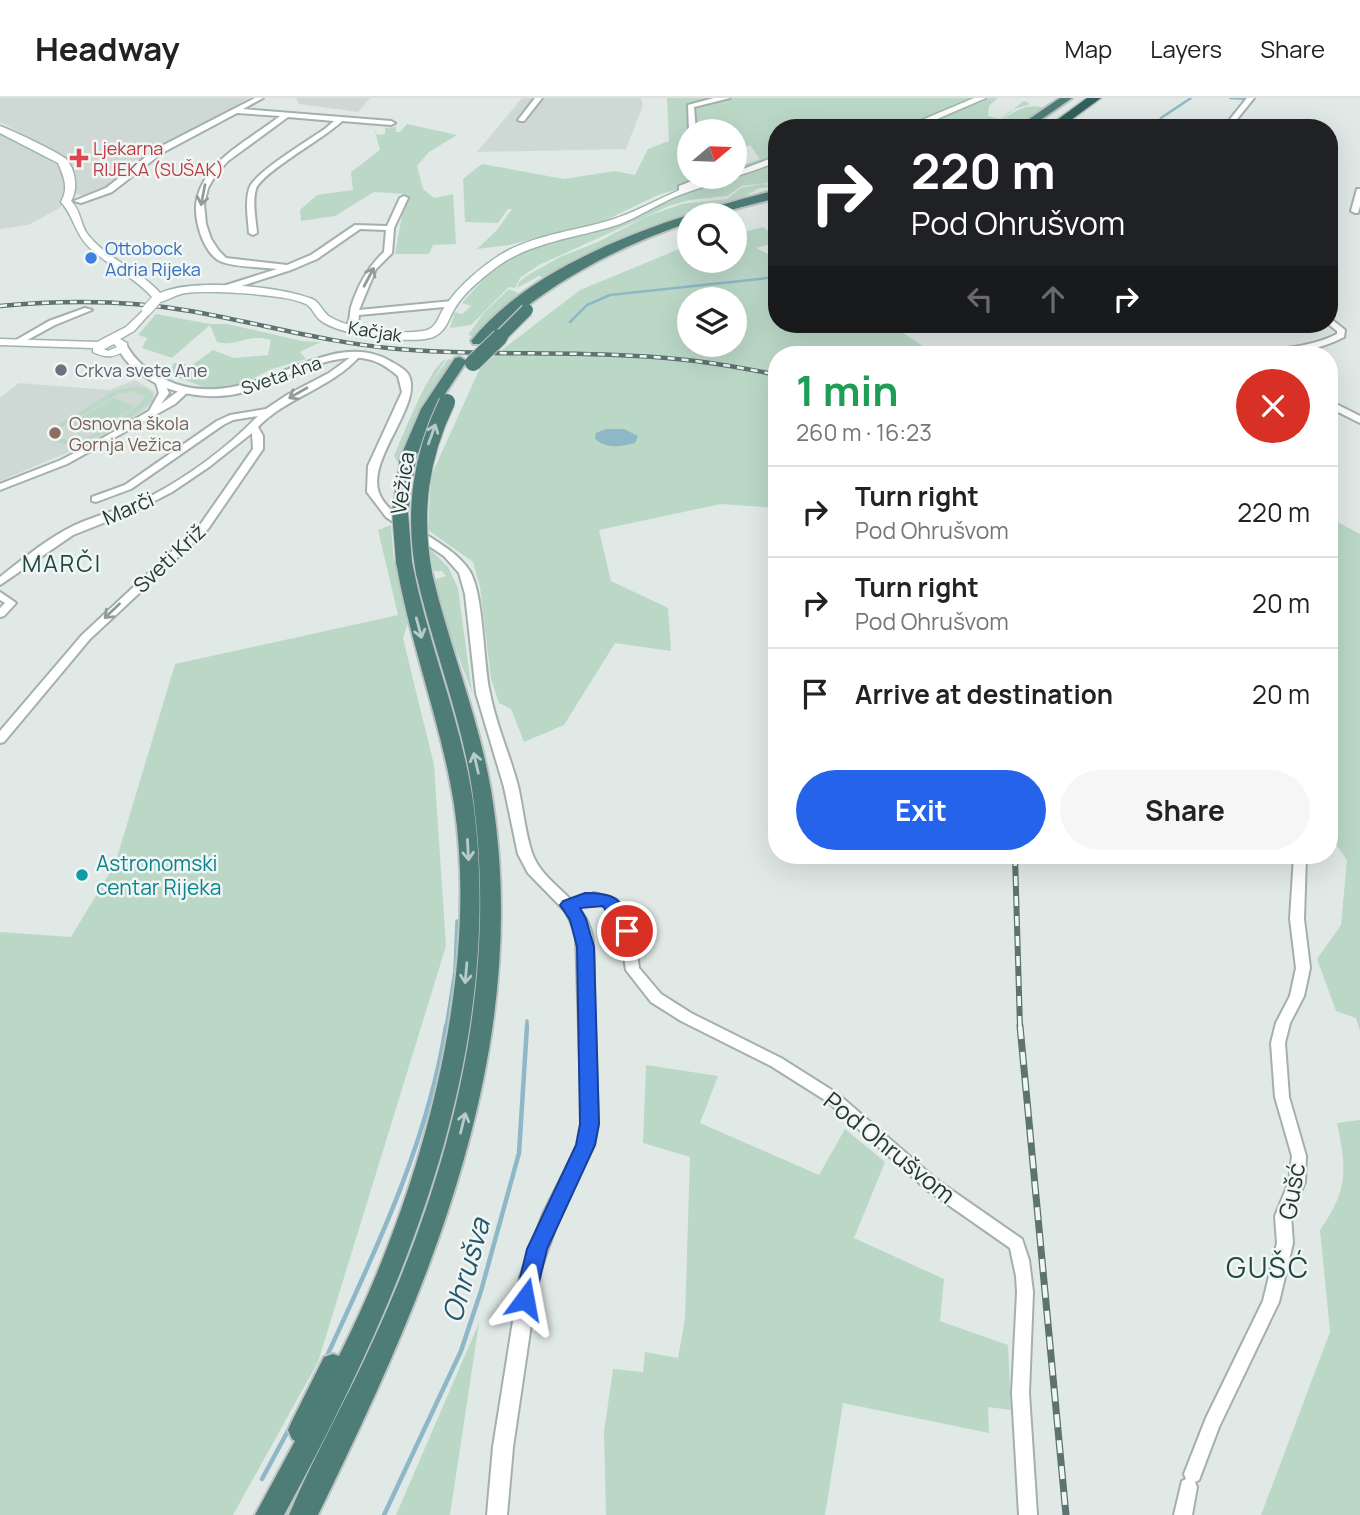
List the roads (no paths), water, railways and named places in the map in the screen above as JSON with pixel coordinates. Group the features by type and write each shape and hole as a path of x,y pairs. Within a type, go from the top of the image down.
{"highway":[{"path":"1035,119 1067,98"},
{"path":"1042,119 1073,98"},
{"path":"1057,119 1088,98"},
{"path":"1065,119 1095,98"},
{"path":"743,203 768,196"},
{"path":"747,208 768,202"},
{"path":"467,362 478,341 516,306 559,276 628,241 677,223"},
{"path":"303,1515 403,1308 433,1187 439,1126 455,1055 465,989 471,905 463,804 404,562 400,512 408,458 428,409 467,362 527,310 568,281 606,260 677,230"},
{"name":"Vežica","path":"433,1187 470,1093 482,1030 491,949 492,903 488,834 478,768 424,573 417,529 420,481 430,438 467,362"},
{"path":"255,1515 342,1348 396,1223 433,1187"},
{"path":"269,1515 329,1406 389,1274 433,1187"},
{"path":"317,1515 382,1386 423,1291 440,1238 433,1187"}],"main road":[{"path":"930,119 982,98"},
{"path":"0,129 62,161 69,173 75,200 73,215 94,247 147,285 156,299 130,329 104,348"},
{"path":"747,170 768,162"},
{"name":"Kačjak","path":"156,299 185,290 223,289 311,302 325,319 349,328 398,337 430,334 443,324 452,304 464,289 504,257 527,247 623,219 690,189"},
{"path":"147,285 185,290"},
{"path":"5,344 104,348 123,346 130,329"}],"street":[{"path":"75,200 109,190 159,151 260,98"},
{"path":"522,120 538,98"},
{"path":"691,119 690,106 727,98"},
{"path":"1234,119 1251,98"},
{"path":"237,111 391,123"},
{"path":"285,116 211,171 203,189 200,215 206,238 217,255 224,260 288,268"},
{"path":"253,233 253,186 269,171 329,130 339,120"},
{"path":"1355,211 1360,191"},
{"path":"349,328 354,323 355,307 372,268 388,253 390,228 404,198"},
{"path":"223,289 288,268 327,250 358,227 390,228"},
{"path":"356,313 452,304"},
{"path":"5,344 88,310"},
{"path":"1318,346 1341,335 1338,328"},
{"path":"123,346 136,365"},
{"path":"104,348 136,365"},
{"path":"253,427 265,412 343,367 355,357"},
{"name":"Sveta Ana","path":"136,365 159,380 183,390 203,393 238,391 315,361 355,357 391,365 403,375 407,386 403,403 374,466 373,492 390,515 448,552 464,572 471,594 481,680 511,787 525,854 533,869 569,905"},
{"path":"159,380 167,401"},
{"path":"0,487 64,461 148,416 183,390"},
{"path":"167,401 203,393"},
{"path":"1338,408 1360,419"},
{"name":"Marči","path":"96,499 128,487 220,423 255,412 265,412"},
{"name":"Marči","path":"0,582 28,558 63,537 171,488 207,464 253,427"},
{"name":"Sveti Križ","path":"0,739 86,637 212,517 258,449 258,436 253,427"},
{"path":"0,595 10,603 0,614"},
{"name":"Gušć","path":"1183,1515 1191,1481 1212,1424 1271,1302 1285,1243 1283,1216 1297,1182 1299,1156 1282,1097 1277,1060 1280,1032 1297,996 1303,968 1297,919 1300,864"},
{"name":"Pod Ohrušvom","path":"569,905 594,898 612,902 627,931 634,970 656,998 686,1017 776,1062 833,1098 932,1185 1016,1244 1022,1258 1025,1284 1020,1379 1029,1515"},
{"path":"497,1515 503,1447 529,1277 552,1214 586,1145 590,1124 586,947 578,919 569,905"}],"water":[{"path":"606,429 624,429 638,436 635,443 609,446 595,439 596,433"}],"waterway":[{"path":"1160,119 1191,98"},
{"path":"1230,98 1248,99"},
{"path":"726,203 768,192"},
{"path":"570,322 587,305 610,295 768,278"},
{"path":"446,1028 455,971 457,921"},
{"name":"Ohrušva","path":"527,1021 527,1026"},
{"path":"326,1358 398,1196 427,1112 446,1026"},
{"name":"Ohrušva","path":"384,1515 461,1351 481,1291 519,1153 527,1026"},
{"path":"262,1479 290,1427"}],"railway":[{"path":"0,306 72,302 143,305 190,311 319,338 398,349 654,357 768,373"},
{"path":"1015,864 1020,1028"},
{"path":"1020,1026 1066,1515"}],"place":[{"name":"Ljekarna RIJEKA (SUŠAK)","path":"79,158"},
{"name":"Ottobock Adria Rijeka","path":"91,258"},
{"name":"Crkva svete Ane","path":"61,370"},
{"name":"Osnovna škola Gornja Vežica","path":"55,433"},
{"name":"Astronomski centar Rijeka","path":"82,875"}],"district":[{"name":"MARČI","path":"62,563"},
{"name":"GUŠĆ","path":"1268,1267"}]}
